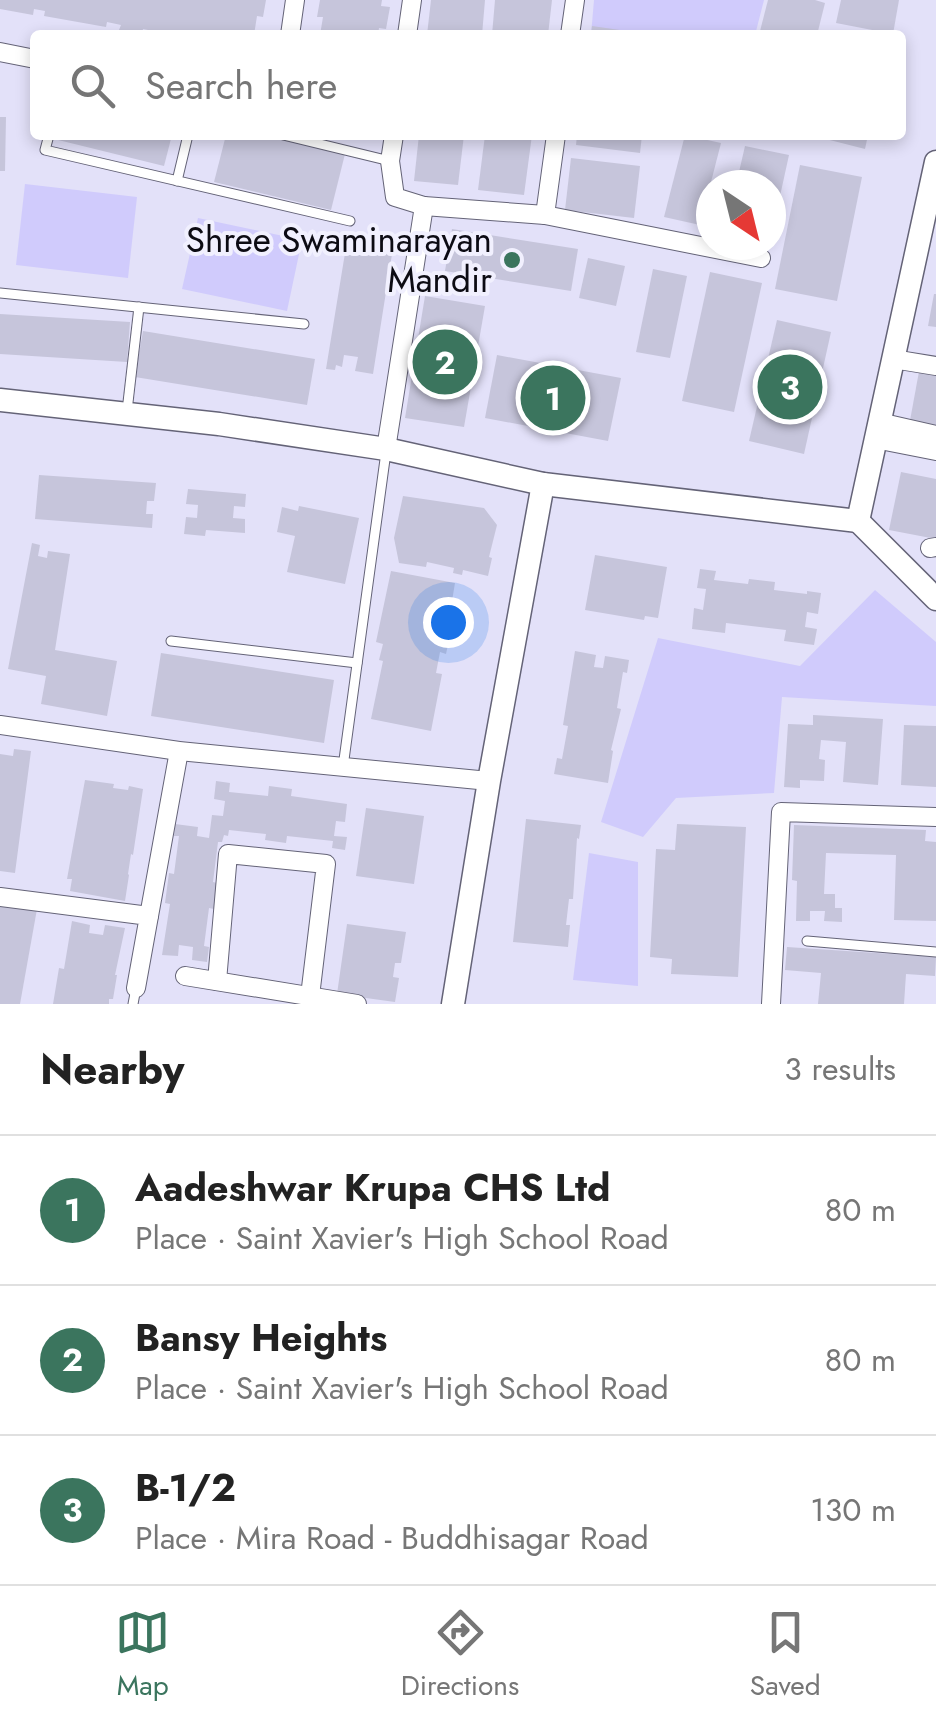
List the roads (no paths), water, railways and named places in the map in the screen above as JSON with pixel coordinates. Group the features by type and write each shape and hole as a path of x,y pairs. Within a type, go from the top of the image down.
{"street":[{"path":"291,30 296,0"},
{"path":"409,30 412,0"},
{"path":"572,30 581,6"},
{"path":"0,52 30,57"},
{"path":"393,140 390,161 396,197 424,206 545,215 696,245"},
{"path":"545,215 555,140"},
{"path":"858,521 936,162"},
{"path":"386,449 424,206"},
{"path":"893,358 936,366"},
{"path":"0,400 220,424 386,449 543,484 858,521 936,599"},
{"path":"877,431 936,434"},
{"path":"877,431 936,451"},
{"path":"453,1004 543,484"},
{"path":"0,725 180,751 489,781"},
{"path":"134,996 180,751"},
{"path":"771,1004 781,812 936,817"},
{"path":"217,981 228,854 326,864 310,996"},
{"path":"0,897 149,916"},
{"path":"186,976 357,1004"}],"lane":[{"path":"48,140 45,150 350,221"},
{"path":"177,180 187,140"},
{"path":"304,140 390,161"},
{"path":"0,292 304,324"},
{"path":"126,414 139,307"},
{"path":"343,767 386,449"},
{"path":"172,641 357,663"},
{"path":"807,941 936,952"}],"place":[{"name":"Shree Swaminarayan Mandir","path":"512,260"},
{"name":"Bansy Heights","path":"445,362"},
{"name":"B-1/2","path":"790,387"},
{"name":"Aadeshwar Krupa CHS Ltd","path":"553,398"}]}
